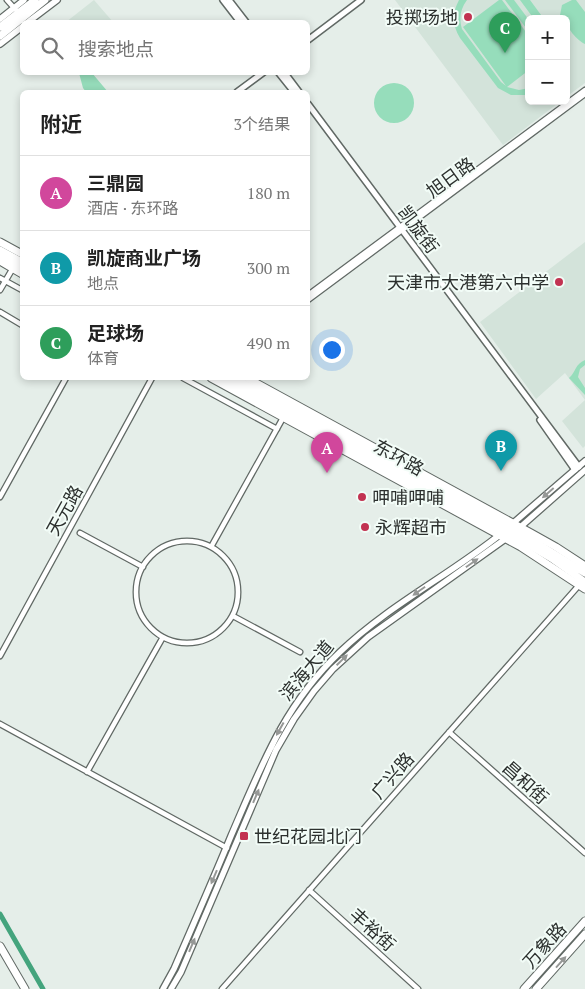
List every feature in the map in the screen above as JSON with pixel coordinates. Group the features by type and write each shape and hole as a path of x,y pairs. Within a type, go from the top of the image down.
{"main road":[{"path":"0,27 24,0"},
{"path":"0,19 34,0"},
{"path":"0,36 45,0"},
{"path":"31,20 57,0"},
{"path":"0,44 20,29"},
{"path":"0,242 18,258"},
{"path":"0,250 18,258"},
{"path":"0,256 18,258"},
{"path":"0,261 18,258"},
{"path":"218,380 287,410 510,531 556,547 585,566"},
{"name":"东环路","path":"227,380 287,410 510,531 584,582"},
{"name":"东环路","path":"237,380 287,410"},
{"path":"250,380 287,410"},
{"name":"滨海大道","path":"163,989 174,969 262,764 293,708 317,677 348,644 376,622 510,531 585,461"},
{"name":"滨海大道","path":"171,989 181,972 276,750 299,712 328,674 380,628 510,531 585,470"},
{"path":"510,531 560,571 584,582"},
{"name":"万象路","path":"524,989 585,921"},
{"name":"万象路","path":"536,989 585,934"},
{"path":"0,946 23,989"},
{"path":"0,952 23,989"}],"street":[{"path":"7,0 16,10"},
{"path":"223,0 238,20"},
{"path":"229,0 244,20"},
{"path":"310,34 356,0"},
{"path":"310,38 361,0"},
{"path":"234,90 254,75"},
{"path":"240,90 260,75"},
{"path":"280,75 292,90"},
{"path":"286,75 298,90"},
{"name":"旭日路","path":"310,298 585,90"},
{"name":"旭日路","path":"310,294 585,94"},
{"name":"凯旋街","path":"310,107 577,468"},
{"name":"凯旋街","path":"310,112 400,229"},
{"path":"0,290 18,258"},
{"path":"0,278 20,289"},
{"path":"0,312 20,324"},
{"path":"0,497 65,380"},
{"name":"天元路","path":"0,656 151,380"},
{"path":"187,380 277,429"},
{"path":"211,547 287,410"},
{"path":"80,532 143,567"},
{"path":"187,541 204,543 211,547 220,552 231,565 238,582 238,599 232,616 223,629 209,638 194,643 178,642 163,637 150,627 141,614 136,598 137,582 143,567 154,553 169,544 187,541"},
{"name":"广兴路","path":"222,989 584,582"},
{"path":"232,616 300,652"},
{"path":"87,772 163,637"},
{"path":"0,724 233,851"},
{"name":"昌和街","path":"449,732 585,853"},
{"name":"丰裕街","path":"309,890 418,989"}],"shaded area":[{"path":"94,0 111,20 69,20"},
{"path":"395,0 585,0 585,83 570,94 570,15 525,15 525,105 556,105 503,145"},
{"name":"天津市大港第六中学","path":"585,242 585,400 565,373 536,399 480,322"},
{"path":"585,400 585,446 583,448 562,421"}],"green space":[{"path":"459,0 467,0 461,14 462,29 501,82 506,86 463,27 499,0 502,0 525,31 525,73 507,87 519,90 525,89 525,95 511,95 498,88 460,38 455,28 455,10"},
{"path":"505,0 514,0 525,15 525,27"},
{"path":"520,0 530,0 541,15 531,15"},
{"path":"576,0 585,12 585,44 570,29 570,15 560,15 562,5"},
{"path":"80,75 94,75 106,90 84,90"},
{"path":"398,83 405,86 411,92 414,103 413,111 405,120 398,123 390,123 383,120 375,111 374,99 377,92 386,84"},
{"path":"585,360 585,365 580,369 578,377 585,388 585,395 569,378 579,364"}],"waterway":[{"path":"0,914 43,989"}],"place":[{"name":"投掷场地","path":"468,17"},
{"name":"足球场","path":"505,53"},
{"name":"天津市大港第六中学","path":"559,282"},
{"name":"凯旋商业广场","path":"501,471"},
{"name":"三鼎园","path":"327,473"},
{"name":"呷哺呷哺","path":"362,497"},
{"name":"永辉超市","path":"365,527"},
{"name":"世纪花园北门","path":"244,836"}]}
